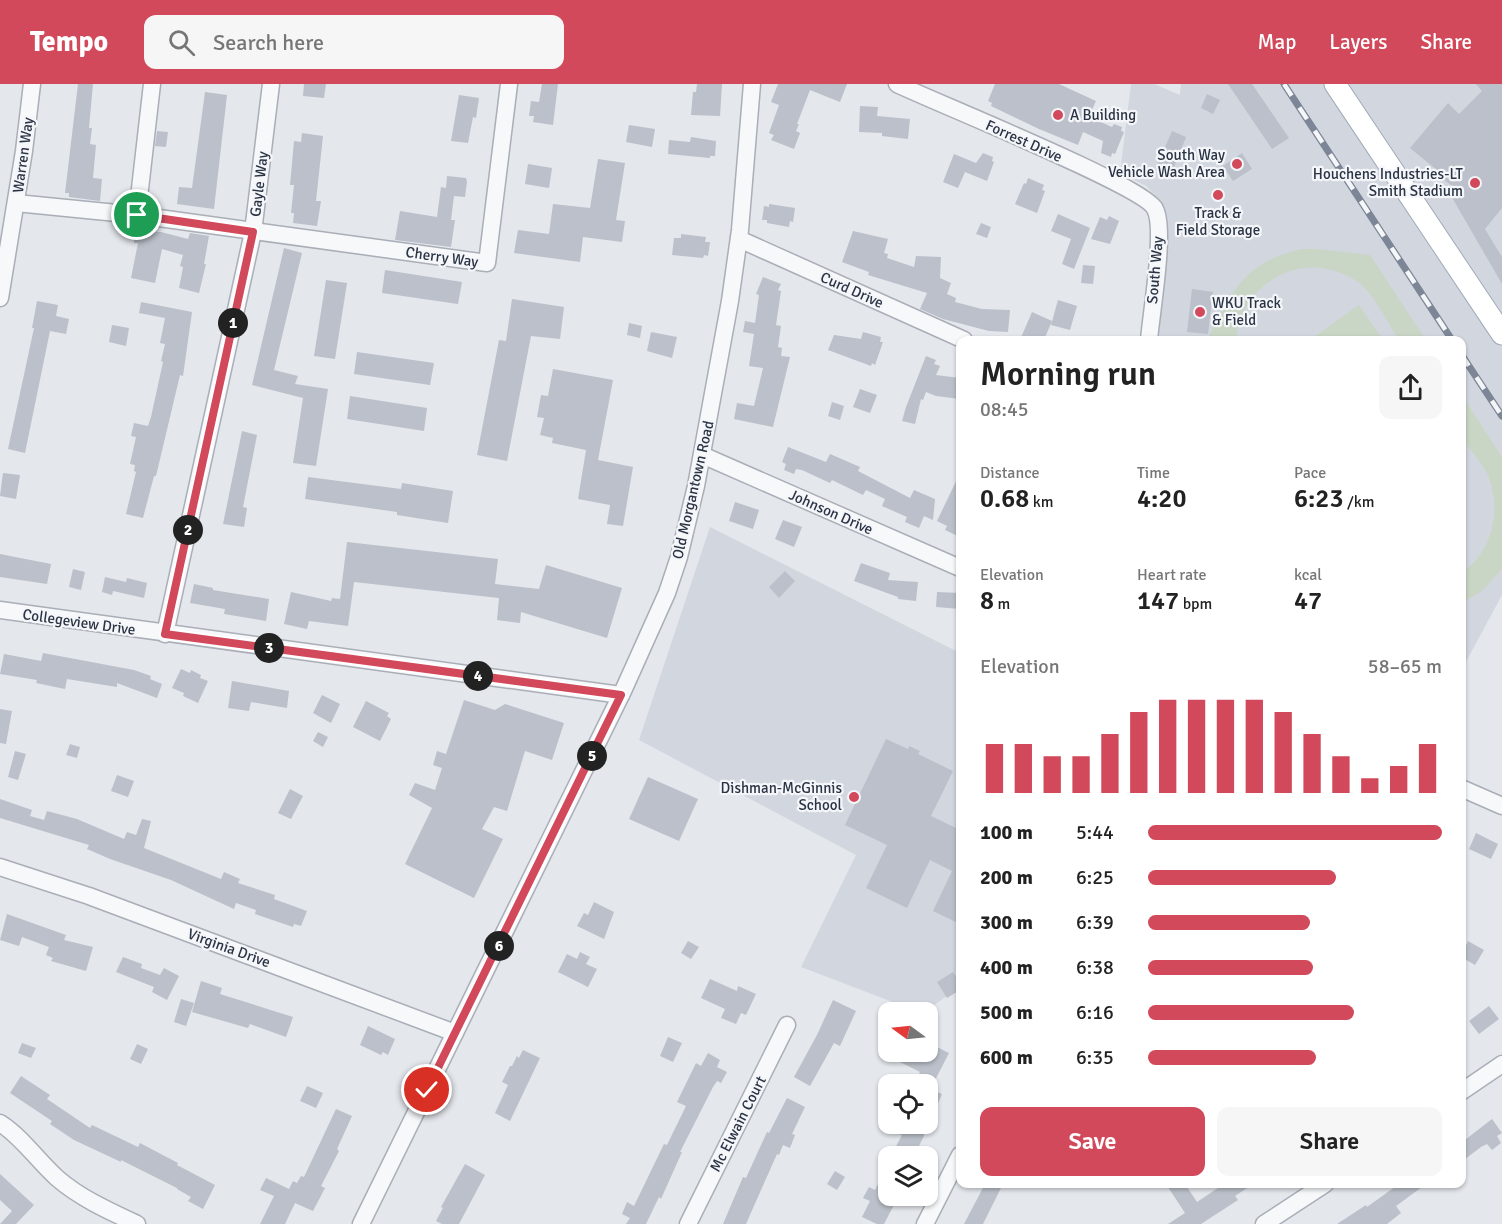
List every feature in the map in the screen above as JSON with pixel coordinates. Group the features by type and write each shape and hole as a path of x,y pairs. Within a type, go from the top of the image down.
{"main road":[{"path":"1335,84 1502,334"}],"street":[{"name":"Warren Way","path":"0,298 32,84"},
{"path":"137,215 152,84"},
{"name":"Gayle Way","path":"165,634 253,232 271,84"},
{"name":"Cherry Way","path":"253,232 487,263 509,84"},
{"name":"Old Morgantown Road","path":"361,1224 621,695 667,592 688,522 729,308 739,239 752,84"},
{"name":"Forrest Drive","path":"897,84 1080,166 1149,202"},
{"name":"South Way","path":"1149,202 1155,208 1158,216 1159,239 1149,336"},
{"path":"16,203 137,215 253,232"},
{"name":"Curd Drive","path":"739,239 956,336"},
{"name":"Johnson Drive","path":"702,455 956,566"},
{"name":"Collegeview Drive","path":"0,610 621,695"},
{"path":"1466,790 1502,806"},
{"name":"Virginia Drive","path":"0,867 89,896 455,1033"},
{"name":"Mc Elwain Court","path":"688,1224 788,1025"},
{"path":"1466,1089 1502,1064"},
{"path":"0,1123 67,1186 92,1202 137,1224"},
{"path":"925,1224 956,1163"},
{"path":"1264,1224 1318,1188"}],"shaded area":[{"path":"1131,84 1154,84 1180,95 1181,84 1502,84 1502,595 1466,662 1466,336 1158,336 1168,239 1167,215 1160,200 1146,186 1120,173"},
{"name":"Dishman-McGinnis School","path":"710,527 956,651 956,989 938,1002 893,1002 801,967 856,855 639,740"}],"green space":[{"path":"1302,249 1317,249 1370,255 1423,336 1397,336 1373,298 1360,283 1338,272 1317,268 1300,269 1284,274 1269,282 1256,293 1246,307 1237,336 1209,336 1242,281 1266,262"},
{"path":"1359,305 1380,336 1316,336"},
{"path":"1466,402 1502,457 1502,569 1482,591 1466,600 1466,569 1481,554 1492,529 1494,516 1492,488 1482,465 1466,442"}],"building":[{"path":"78,84 93,84 89,128 92,128 90,144 96,145 93,178 102,179 100,201 69,197 69,193 65,193"},
{"path":"304,84 326,84 324,98 303,96"},
{"path":"542,84 558,84 553,125 533,122 534,116 529,116 531,101 539,102"},
{"path":"697,84 722,84 720,116 691,115 693,92 696,92"},
{"path":"778,84 847,84 840,102 810,90 797,124 799,124 796,131 800,133 794,149 771,140 774,135 769,133 779,105 771,102"},
{"name":"A Building","path":"995,84 1059,84 1096,101 1090,114 1094,116 1092,118 1112,127 1114,124 1122,127 1121,131 1124,132 1115,154 1112,153 1111,157 1101,153 1103,141 1083,132 1078,145 991,106 992,103 988,101"},
{"path":"1228,84 1252,84 1289,138 1272,149"},
{"name":"Houchens Industries-LT Smith Stadium","path":"1476,84 1502,84 1502,208 1485,229 1502,257 1502,284 1450,194 1455,188 1410,148 1448,103 1459,114 1482,91"},
{"path":"205,92 227,95 214,209 177,204 179,187 192,188"},
{"path":"1207,94 1220,100 1213,114 1201,108"},
{"path":"459,95 479,98 476,118 473,117 468,143 451,141"},
{"path":"860,106 878,107 877,116 910,119 908,139 882,136 882,133 859,132"},
{"path":"629,125 655,129 652,147 626,142"},
{"path":"157,131 168,132 166,147 155,146"},
{"path":"1172,131 1186,137 1171,175 1156,168"},
{"path":"302,133 323,136 316,201 321,201 317,226 293,223 294,213 291,213 294,185 290,185 294,141 301,142"},
{"path":"691,137 716,141 715,156 710,156 710,158 668,154 669,140 690,142"},
{"path":"983,153 993,157 994,162 987,181 965,172 958,188 943,182 954,154 976,163"},
{"name":"South Way Vehicle Wash Area","path":"1242,153 1252,169 1233,181 1223,166"},
{"path":"598,159 625,163 616,220 625,221 622,242 583,237 580,262 514,253 518,230 549,234 553,204 590,208"},
{"path":"528,164 552,168 549,188 525,184"},
{"path":"447,176 466,178 467,182 465,197 454,196 451,220 455,220 451,247 395,240 400,211 437,217 441,187 446,188"},
{"path":"1028,178 1044,185 1042,190 1045,191 1037,213 1015,204"},
{"path":"769,204 795,208 793,222 790,221 789,227 762,220 764,206 769,207"},
{"path":"1058,214 1090,228 1074,269 1062,264 1071,239 1051,231"},
{"path":"1109,216 1119,221 1110,244 1091,239 1100,217 1107,220"},
{"path":"981,223 991,227 987,238 976,234"},
{"path":"134,231 161,232 188,239 190,233 209,236 204,264 206,264 199,293 179,288 183,255 162,249 155,283 131,278 138,243 134,243"},
{"path":"853,231 888,239 884,253 888,254 887,258 914,267 916,256 941,257 940,278 951,283 947,294 956,298 955,302 982,309 1010,310 1008,332 989,331 943,319 920,309 927,293 868,275 869,272 842,262"},
{"path":"681,234 706,237 705,242 710,242 708,256 704,255 703,258 672,255 674,238 681,238"},
{"path":"284,248 302,253 274,370 298,376 295,384 328,389 316,466 293,463 303,398 252,385"},
{"path":"1083,265 1095,266 1093,284 1081,283"},
{"path":"385,270 462,282 458,304 382,293"},
{"path":"763,277 781,284 778,290 781,291 776,325 781,326 778,347 782,348 781,356 790,357 773,427 734,419 737,403 754,406 763,368 749,366 754,334 743,332 745,321 755,323 759,295 756,294"},
{"path":"326,280 347,283 335,359 314,356"},
{"name":"WKU Track & Field","path":"1192,289 1213,292 1208,334 1187,332"},
{"path":"512,299 564,307 560,339 531,336 507,461 477,455 499,340 506,341"},
{"path":"1058,300 1077,306 1070,330 1051,325"},
{"path":"37,301 58,305 56,316 69,319 66,334 50,331 25,453 8,449 34,328 32,328"},
{"path":"141,302 192,312 183,376 180,375 156,476 154,476 143,518 126,514 136,472 134,471 135,465 130,464 136,437 131,436 134,423 148,426 151,417 163,362 161,361 165,344 160,343 165,318 139,313"},
{"path":"1032,312 1052,321 1046,336 1022,336"},
{"path":"629,323 642,326 640,338 627,335"},
{"path":"112,325 129,328 126,346 109,342"},
{"path":"651,332 677,337 672,358 647,351"},
{"path":"863,332 881,337 880,342 883,342 875,365 872,363 871,366 828,350 834,335 861,339"},
{"path":"357,352 434,363 430,385 354,374"},
{"path":"926,356 936,360 934,364 940,366 936,375 956,378 956,398 926,392 923,400 921,399 915,424 902,421"},
{"path":"553,369 613,380 598,460 633,467 623,526 607,524 610,505 578,499 586,450 552,443 553,438 540,435 544,418 537,417 541,395 548,396"},
{"path":"860,389 877,395 870,413 853,407"},
{"path":"350,396 427,408 424,431 347,419"},
{"path":"832,402 844,406 840,420 828,416"},
{"path":"242,431 257,435 243,507 247,508 244,527 223,524"},
{"path":"788,447 826,462 830,454 860,467 858,471 910,498 914,490 935,499 933,520 924,516 919,528 905,522 907,517 882,506 885,499 866,490 863,495 832,480 830,483 802,470 796,469 794,474 784,470 786,464 782,462"},
{"path":"3,473 20,475 16,499 0,496"},
{"path":"308,477 401,489 402,483 453,491 448,523 397,515 397,512 305,499"},
{"path":"956,481 956,535 945,530 947,526 937,521"},
{"path":"735,502 759,510 753,529 729,521"},
{"path":"783,520 802,527 794,547 775,539"},
{"path":"347,542 498,559 495,584 539,589 546,565 622,588 607,638 521,612 520,623 497,620 499,598 354,582 348,626 309,621 307,629 284,624 291,592 331,601 332,598 340,599"},
{"path":"0,554 51,564 47,584 0,577"},
{"path":"861,563 890,573 888,580 918,582 916,601 898,599 898,597 854,581"},
{"path":"73,569 85,572 81,590 69,587"},
{"path":"785,571 795,581 779,598 769,587"},
{"path":"105,577 126,582 127,578 147,583 144,598 113,591 112,595 102,592"},
{"path":"194,584 213,588 213,590 269,599 266,621 224,614 225,609 190,603"},
{"path":"937,592 956,593 956,609 936,607"},
{"path":"43,653 134,670 151,676 150,679 162,684 157,698 117,683 117,687 67,679 65,689 36,683 37,680 0,674 4,654 41,661"},
{"path":"181,669 190,673 191,670 201,675 200,678 208,681 198,703 172,688"},
{"path":"232,681 289,691 287,708 251,702 249,711 228,708"},
{"path":"322,695 340,704 331,723 313,713"},
{"path":"464,700 495,710 505,704 564,723 552,760 525,751 507,811 494,807 482,829 503,839 474,898 405,864 432,808 409,795 415,783 435,790 442,768 433,765 437,751 446,754"},
{"path":"366,701 389,713 387,716 391,719 380,741 353,727"},
{"path":"0,709 12,711 6,744 0,743"},
{"path":"318,732 328,737 323,747 313,741"},
{"path":"886,739 908,749 909,746 920,751 918,754 953,771 931,816 956,828 956,922 933,911 952,871 930,860 907,908 866,888 887,845 845,825"},
{"path":"70,744 80,747 77,758 66,755"},
{"path":"15,751 26,754 18,780 8,777"},
{"path":"117,775 134,781 128,797 111,791"},
{"path":"648,777 698,799 679,841 629,819"},
{"path":"290,789 303,796 291,819 278,813"},
{"path":"0,799 32,810 30,816 44,820 47,811 77,819 124,839 127,832 136,835 142,819 151,821 144,848 221,879 224,872 240,879 238,883 275,895 274,899 307,911 301,926 294,924 293,927 255,914 256,910 236,903 234,909 171,880 87,849 89,845 0,818"},
{"path":"1476,833 1498,844 1491,859 1469,849"},
{"path":"594,902 614,912 604,939 577,926 584,913 588,915"},
{"path":"7,914 66,935 64,940 93,947 86,971 51,961 53,958 46,955 49,947 22,937 19,946 0,940"},
{"path":"688,941 699,947 691,959 681,953"},
{"path":"1468,941 1484,950 1475,965 1466,960"},
{"path":"580,952 590,957 586,964 597,969 588,987 558,972 567,954 577,959"},
{"path":"123,957 142,964 141,968 160,975 164,968 179,976 167,1000 152,992 154,987 116,972"},
{"path":"953,972 956,977 956,992 947,998 937,982"},
{"path":"710,979 737,991 738,986 756,994 746,1015 741,1013 736,1024 721,1018 725,1009 701,998"},
{"path":"201,981 222,988 220,994 293,1017 286,1037 250,1024 248,1028 192,1012"},
{"path":"181,999 194,1003 186,1026 174,1022"},
{"path":"833,1000 856,1011 840,1046 834,1043 810,1086 794,1077"},
{"path":"1489,1006 1499,1019 1479,1034 1469,1021"},
{"path":"368,1026 395,1039 388,1055 383,1052 381,1055 360,1045"},
{"path":"668,1037 682,1043 673,1062 660,1056"},
{"path":"22,1043 36,1048 31,1058 18,1053"},
{"path":"137,1044 148,1049 141,1064 130,1059"},
{"path":"938,1048 949,1053 938,1074 919,1074 920,1072 900,1062 938,1062"},
{"path":"523,1050 540,1058 510,1121 495,1113 508,1085 502,1082 510,1066 517,1056 519,1058"},
{"path":"708,1053 720,1060 717,1067 727,1072 721,1083 717,1081 713,1087 680,1152 682,1152 661,1199 659,1197 646,1224 626,1224 630,1218 622,1214 627,1202 634,1206 664,1144 667,1145 686,1106 677,1102 696,1063 701,1066"},
{"path":"21,1076 50,1095 47,1099 90,1128 92,1125 138,1147 140,1143 215,1185 203,1209 188,1201 191,1197 177,1188 74,1140 50,1124 52,1121 10,1093"},
{"path":"307,1086 323,1093 316,1108 300,1101"},
{"path":"787,1098 805,1107 792,1134 795,1135 790,1148 783,1145 779,1155 777,1154 746,1224 723,1224 743,1177 746,1178 767,1132 769,1133"},
{"path":"336,1109 352,1116 337,1149 339,1151 321,1186 325,1188 313,1211 295,1203 285,1224 260,1224 274,1196 260,1190 266,1178 289,1189 293,1181 297,1183 301,1176 304,1177"},
{"path":"1492,1119 1502,1133 1497,1136 1501,1143 1492,1150 1487,1144 1466,1158 1466,1139"},
{"path":"898,1134 924,1134 924,1136 919,1146 896,1146 902,1135"},
{"path":"465,1164 485,1175 459,1224 442,1224 436,1221 443,1208 441,1207"},
{"path":"835,1171 845,1177 837,1190 827,1184"},
{"path":"0,1174 34,1205 16,1224 0,1224 12,1211 0,1200"},
{"path":"878,1184 878,1206 893,1206 884,1224 877,1224 862,1217 870,1201 863,1198 869,1187 875,1190"},
{"path":"983,1188 1001,1188 983,1224 964,1224"},
{"path":"1169,1188 1188,1188 1197,1202 1218,1188 1247,1188 1235,1196 1238,1200 1201,1224 1168,1224 1185,1213"},
{"path":"1393,1188 1421,1188 1396,1206 1401,1213 1387,1224 1337,1224 1366,1205 1367,1207"}],"railway":[{"path":"1284,84 1449,336"},
{"path":"1466,362 1502,416"}],"place":[{"name":"A Building","path":"1058,115"},
{"name":"South Way Vehicle Wash Area","path":"1237,164"},
{"name":"Houchens Industries-LT Smith Stadium","path":"1475,183"},
{"name":"Track & Field Storage","path":"1218,195"},
{"name":"WKU Track & Field","path":"1200,312"},
{"name":"Dishman-McGinnis School","path":"854,797"}],"route":[{"path":"137,215 253,232 165,634 621,695 513,919 427,1090"}]}
